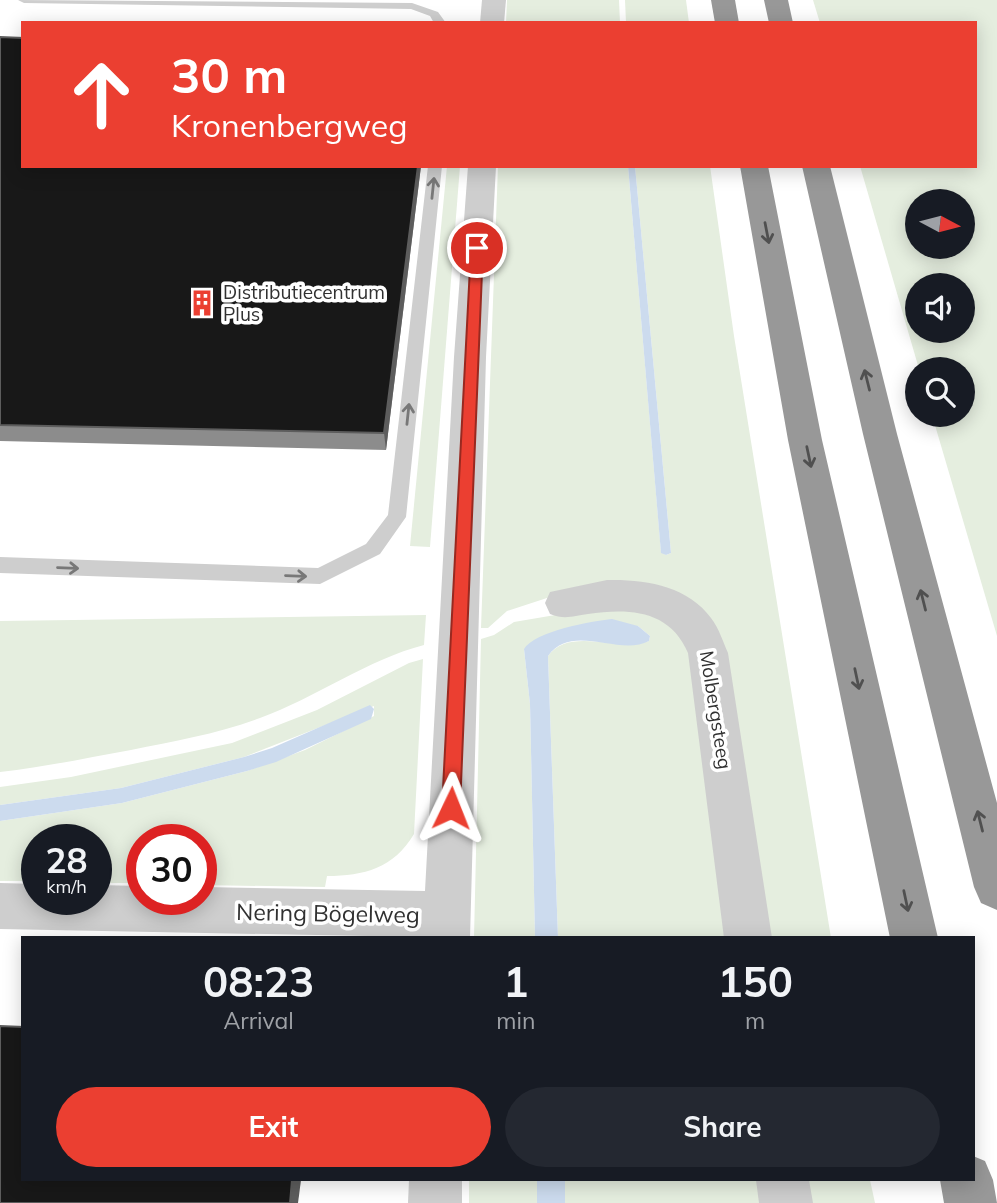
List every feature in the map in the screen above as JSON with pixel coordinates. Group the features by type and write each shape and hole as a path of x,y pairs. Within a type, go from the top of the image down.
{"highway":[{"path":"723,0 727,21"},
{"path":"776,0 781,21"},
{"path":"754,168 805,440 914,936"},
{"path":"816,168 880,434 997,887"},
{"path":"966,1181 971,1203"}],"street":[{"path":"492,21 494,0"},
{"path":"447,927 457,641 482,168"},
{"name":"Molbergsteeg","path":"564,603 583,598 634,594 675,607 685,613 703,633 712,676 748,936"},
{"name":"Nering Bögelweg","path":"0,906 447,927"},
{"path":"435,1203 436,1181"},
{"path":"783,1181 786,1203"}],"lane":[{"path":"24,0 412,6 434,14 439,21"},
{"path":"0,565 320,576 373,549 397,517 435,168"}],"green space":[{"path":"507,0 619,0 620,21 506,21"},
{"path":"625,0 686,0 689,21 626,21"},
{"path":"813,0 997,0 997,636 936,427 975,427 975,357 916,357 911,343 975,343 975,273 905,273 905,321 861,168 977,168 977,21 819,21"},
{"path":"447,168 460,168 430,547 410,546"},
{"path":"498,168 628,168 661,552 666,555 671,553 635,168 710,168 734,336 831,936 760,936 701,618 550,597 507,611 488,628 481,628"},
{"path":"626,603 688,627 739,936 558,936 548,656 557,647 581,641 637,644 649,641 650,636 638,626 524,649 530,704 535,936 474,936 481,639 494,635 514,622"},
{"path":"426,615 424,645 362,669 260,718 180,740 0,772 0,621"},
{"path":"423,659 414,834 397,855 377,868 366,872 327,876 325,887 217,885 217,824 126,824 126,883 112,883 112,824 21,824 21,881 0,881 0,821 122,803 247,771 305,750 374,716 374,706 244,757 121,788 0,805 0,787 71,777 232,743 317,710 409,663"},
{"path":"469,1181 537,1181 537,1203 469,1203"},
{"path":"565,1181 773,1181 776,1203 565,1203"},
{"path":"796,1181 870,1181 875,1203 800,1203"}],"water":[{"path":"628,168 635,168 671,553 661,553"},
{"path":"612,619 638,626 650,636 649,641 637,645 570,642 558,646 548,656 558,936 535,936 530,704 524,649 551,632"},
{"path":"370,705 374,709 371,719 276,762 122,803 0,821 0,805 121,788 244,757 272,748"},
{"path":"537,1181 565,1181 565,1203 537,1203"}],"building":[{"name":"Distributiecentrum Plus","path":"0,37 21,38 21,168 418,168 384,433 0,425"},
{"path":"0,1026 21,1027 21,1181 292,1181 290,1203 0,1203"}],"place":[{"name":"Distributiecentrum Plus","path":"202,303"}],"route":[{"path":"451,808 459,589 477,248"}]}
